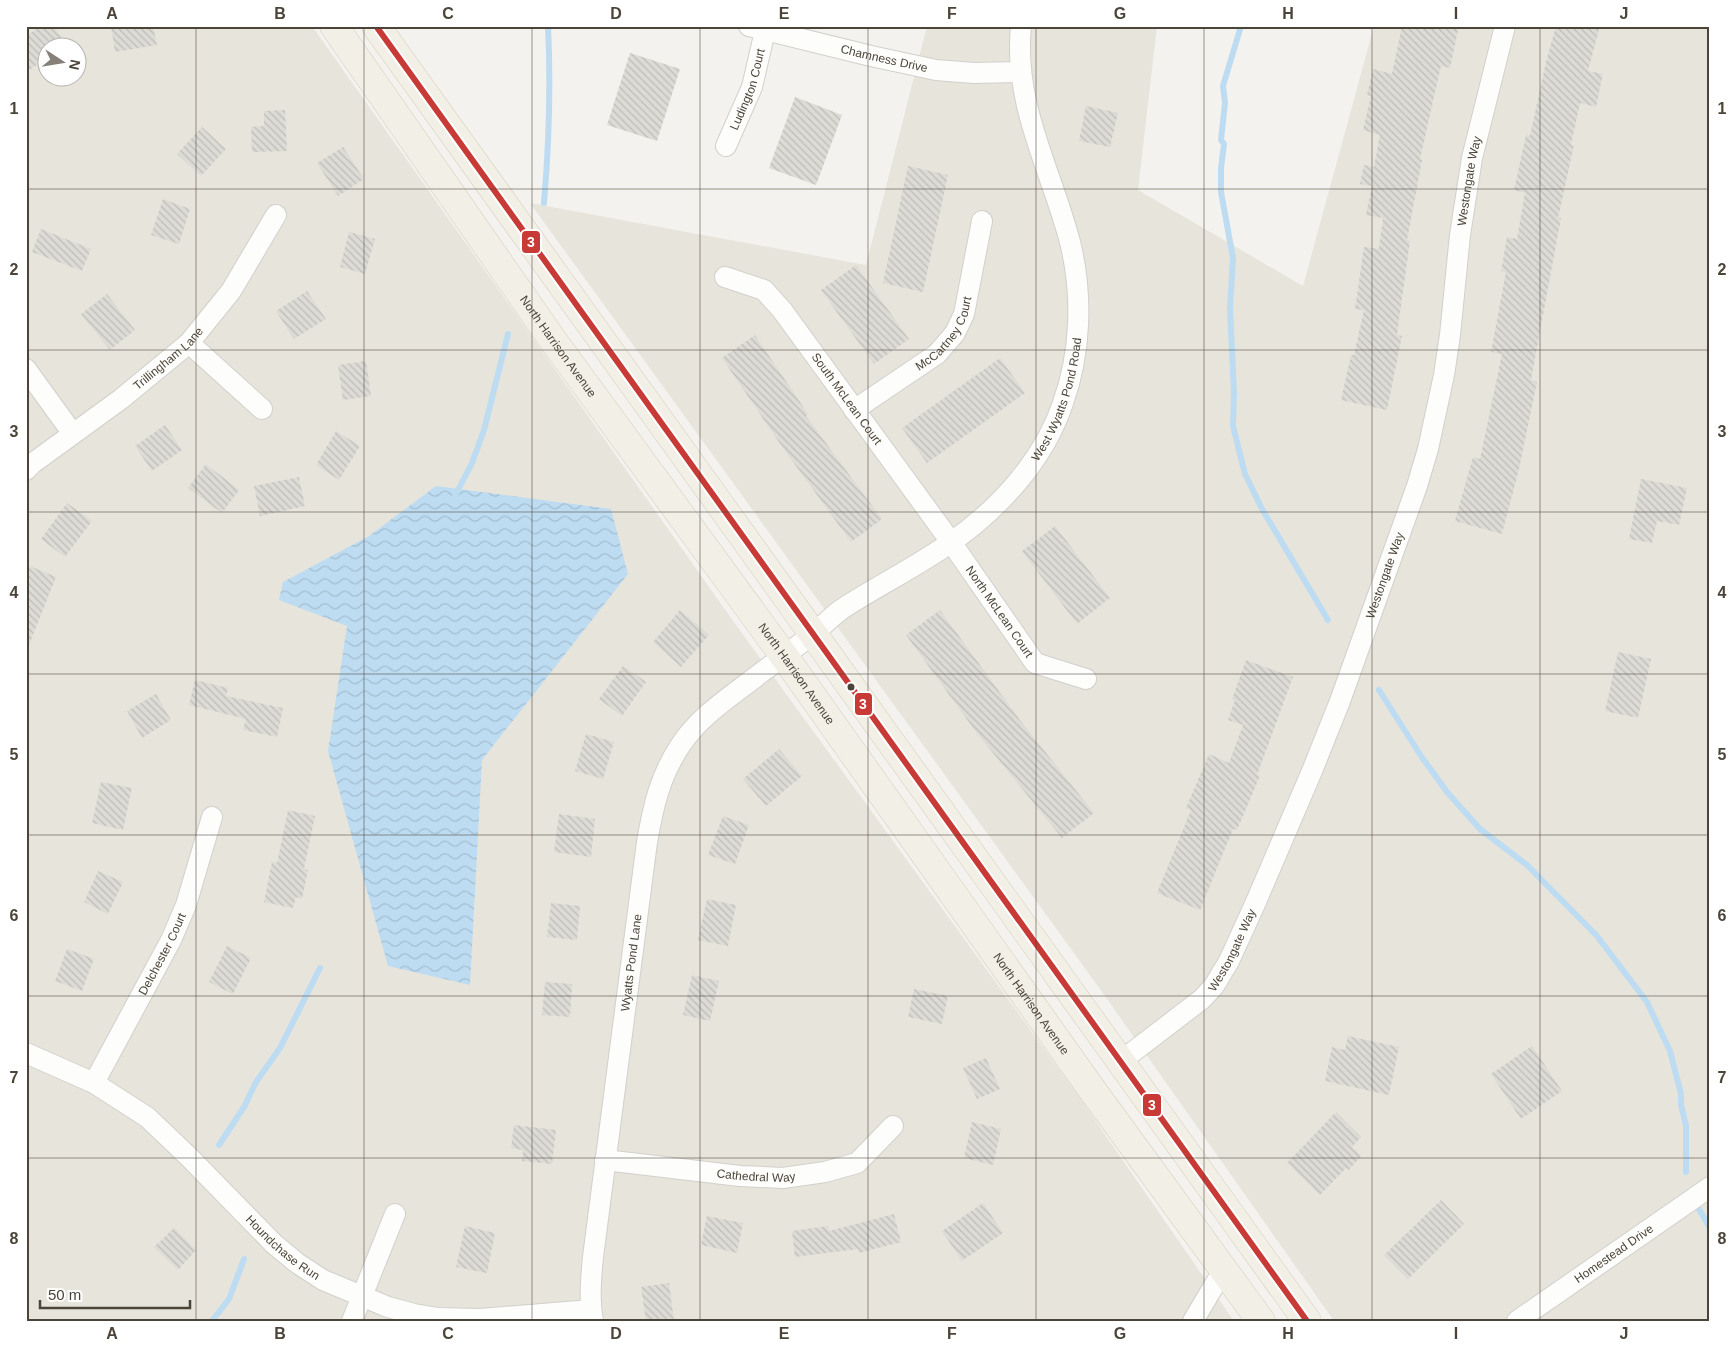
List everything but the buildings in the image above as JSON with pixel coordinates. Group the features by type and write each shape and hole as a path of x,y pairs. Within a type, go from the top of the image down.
{"main road":[{"name":"North Harrison Avenue","path":"334,26 552,339 784,656 1260,1321"},
{"path":"376,26 1307,1321"}],"street":[{"name":"West Wyatts Pond Road","path":"784,656 840,611 951,542 998,502 1020,480 1035,458 1062,405 1071,378 1076,348 1078,306 1075,270 1069,241 1028,112 1021,72 1021,26"},
{"name":"Westongate Way","path":"1121,1061 1202,999 1214,986 1255,904 1340,701 1417,486 1428,449 1450,335 1460,234 1472,158 1505,26"},
{"name":"Chamness Drive","path":"757,29 936,70 974,73 1021,72"},
{"name":"Ludington Court","path":"726,146 752,87 757,29"},
{"name":"Trillingham Lane","path":"26,470 121,399 190,343 231,291 276,215"},
{"name":"McCartney Court","path":"854,410 937,354 955,333 964,314 982,221"},
{"name":"South McLean Court","path":"725,277 764,290 782,310 951,542"},
{"path":"190,343 262,408"},
{"path":"26,369 73,434"},
{"name":"North McLean Court","path":"951,542 1035,663 1086,679"},
{"name":"Wyatts Pond Lane","path":"592,1315 590,1284 593,1257 652,810 667,768 680,745 696,726 712,710 784,656"},
{"name":"Delchester Court","path":"94,1083 171,940 186,905 212,816"},
{"name":"Houndchase Run","path":"26,1053 94,1083 147,1117 217,1185 257,1228 297,1264 323,1280 388,1308 414,1314 461,1319 592,1315"},
{"name":"Cathedral Way","path":"605,1160 740,1176 783,1178 825,1172 857,1163 893,1126"},
{"name":"Homestead Drive","path":"1517,1321 1710,1186"},
{"path":"352,1321 395,1214"},
{"path":"1193,1321 1224,1269"}],"shaded area":[{"path":"26,26 312,26 736,625 1077,1094 1234,1321 26,1321"},
{"path":"927,26 1157,26 1138,190 1303,286 1374,26 1710,26 1710,1321 1334,1321 1100,989 530,203 866,265"}],"water":[{"path":"436,486 611,509 628,574 482,760 470,985 388,966 328,751 347,626 279,600 283,582 369,536"}],"waterway":[{"path":"544,203 549,115 548,26"},
{"path":"1241,26 1223,86 1225,103 1221,140 1224,144 1221,192 1233,258 1230,308 1234,393 1233,426 1245,474 1262,509 1328,620"},
{"path":"455,496 472,463 484,430 508,334"},
{"path":"1379,690 1421,756 1447,792 1480,829 1527,865 1597,936 1647,1002 1670,1051 1681,1094 1681,1105 1686,1125 1686,1172"},
{"path":"219,1145 244,1107 256,1082 280,1048 320,968"},
{"path":"1696,1204 1710,1228"},
{"path":"212,1321 229,1299 244,1259"}],"transit line":[{"name":"3","path":"376,26 1307,1321"}]}
